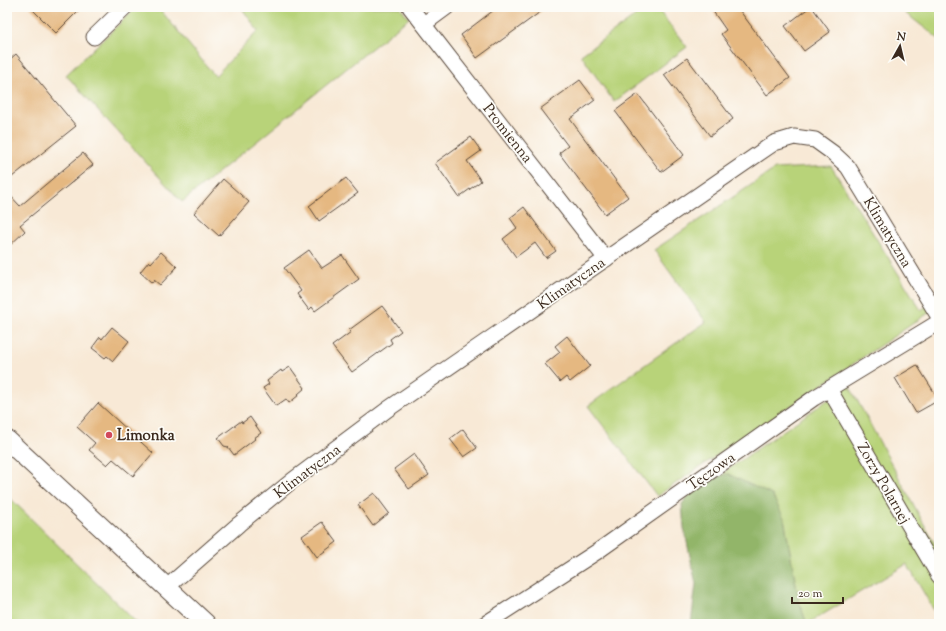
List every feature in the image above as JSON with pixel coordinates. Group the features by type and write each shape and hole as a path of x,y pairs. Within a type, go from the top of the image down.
{"street":[{"path":"94,37 125,7"},
{"name":"Promienna","path":"410,7 606,259"},
{"path":"424,24 447,7"},
{"name":"Klimatyczna","path":"166,588 239,524 293,480 388,409 774,143 794,137 815,140 833,153 848,168 939,318"},
{"name":"Tęczowa","path":"485,624 598,551 814,398 939,322"},
{"name":"Zorzy Polarnej","path":"829,389 939,576"},
{"path":"7,440 206,624"}],"green space":[{"path":"137,7 158,7 215,76 258,31 241,7 400,7 409,18 182,202 66,75"},
{"path":"648,7 656,7 687,47 614,102 581,55"},
{"path":"899,7 939,7 939,39 904,12"},
{"path":"831,166 921,310 939,298 939,306 657,496 588,406 706,322 654,250 775,169"},
{"path":"849,385 939,552 939,619 907,564 807,624 799,602 784,518 728,474 717,477"},
{"path":"728,474 772,495 784,518 799,602 807,624 691,624 696,584 684,528 682,504 689,495 717,477"},
{"path":"7,495 138,624 7,624"}],"building":[{"path":"30,7 82,7 56,33"},
{"path":"498,7 547,7 477,58 461,35"},
{"path":"710,7 737,7 790,78 767,95 721,34 726,30"},
{"path":"812,7 830,32 804,51 785,26"},
{"path":"16,54 76,126 7,181 7,62"},
{"path":"687,58 733,119 710,136 664,75"},
{"path":"580,80 595,100 570,119 628,197 605,214 559,153 568,146 540,109"},
{"path":"638,94 684,155 661,172 615,111"},
{"path":"471,137 481,151 467,161 481,181 459,197 435,163"},
{"path":"83,153 93,165 20,225 25,231 7,248 7,192 20,206"},
{"path":"346,178 358,193 319,221 309,206"},
{"path":"223,179 249,202 219,236 194,213"},
{"path":"524,207 556,251 546,258 535,243 516,257 503,239 517,228 510,218"},
{"path":"309,250 322,268 342,255 359,279 315,311 312,307 309,310 297,294 301,291 284,268"},
{"path":"161,252 177,267 160,285 154,280 152,283 140,272 149,261 151,263"},
{"path":"382,306 401,331 390,339 392,343 352,372 332,346 351,332 349,330"},
{"path":"112,327 129,341 113,361 107,356 105,358 92,348 100,337 102,339"},
{"path":"567,336 590,366 570,382 566,377 560,382 545,364 560,352 555,346"},
{"path":"917,365 939,400 916,413 895,378"},
{"path":"290,367 305,388 289,403 286,399 276,406 263,388 269,384 267,381 281,370 282,372"},
{"name":"Limonka","path":"98,403 153,453 133,476 113,459 107,465 89,450 95,443 77,427"},
{"path":"250,417 261,433 234,455 218,438 241,421 242,423"},
{"path":"463,429 477,448 464,457 450,439"},
{"path":"414,454 429,475 409,489 394,469"},
{"path":"374,493 389,513 373,526 358,505"},
{"path":"322,522 337,542 317,557 302,536"}],"place":[{"name":"Limonka","path":"109,435"}]}
